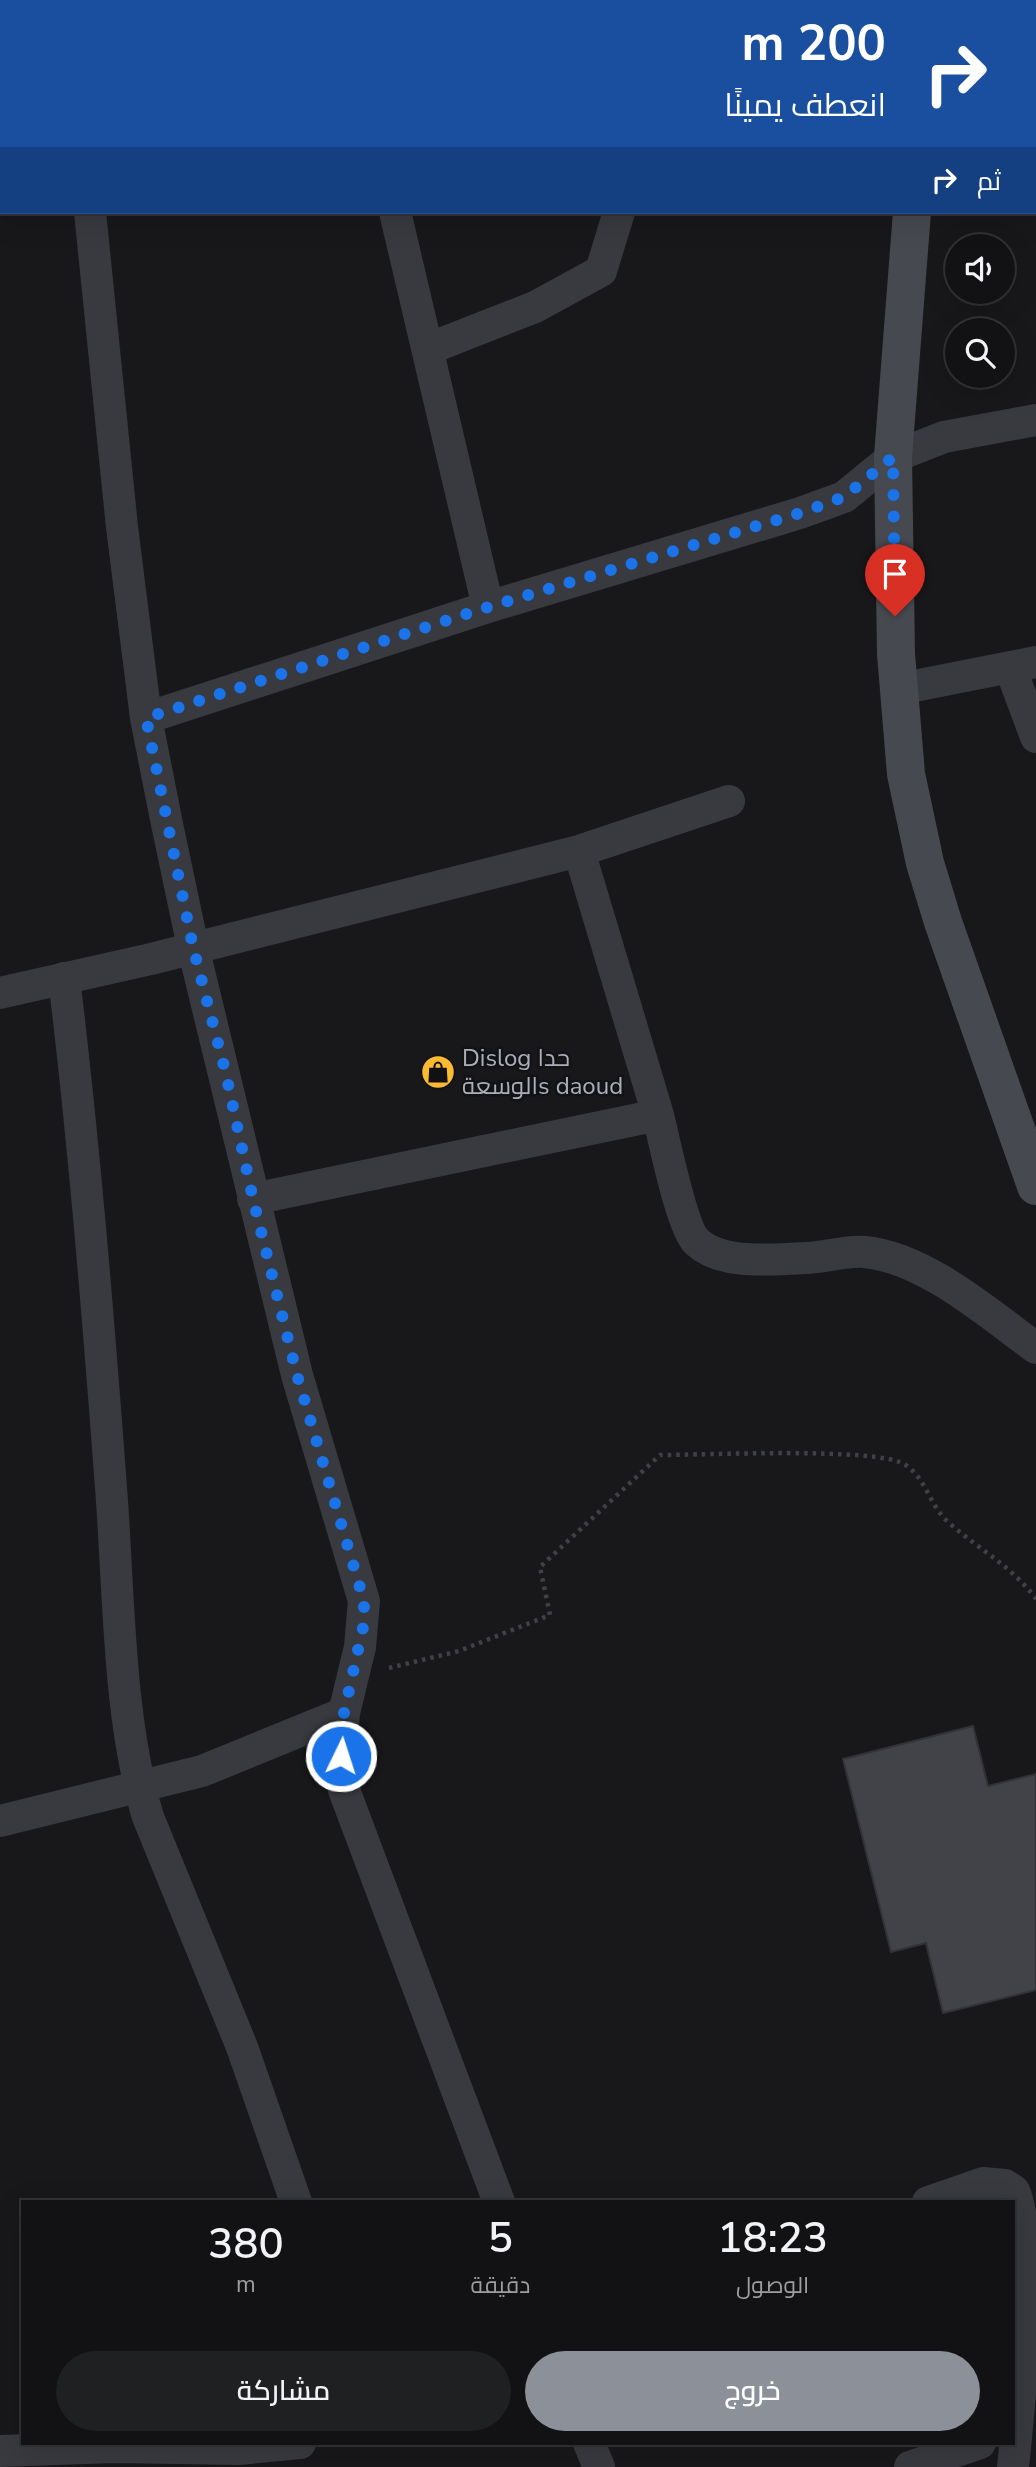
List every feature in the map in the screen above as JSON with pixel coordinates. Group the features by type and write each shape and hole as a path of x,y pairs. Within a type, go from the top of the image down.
{"street":[{"path":"90,214 122,527 146,718 193,947 225,1070 253,1199 297,1375 364,1601 364,1623 344,1713 341,1756 344,1790 498,2200"},
{"path":"394,214 488,607"},
{"path":"428,349 535,307 601,271 618,214"},
{"path":"912,214 893,457 899,689 906,774 925,863 1036,1186"},
{"path":"146,718 488,607 811,509 844,497 893,457 944,437 1036,420"},
{"path":"899,689 1023,664 1036,737"},
{"path":"0,993 579,851 729,801"},
{"path":"579,851 658,1115 682,1206 695,1241 717,1254 744,1258 810,1258 864,1252 903,1261 953,1289 1036,1348"},
{"path":"64,978 96,1293 127,1690 139,1789 242,2047 295,2200"},
{"path":"253,1199 658,1115"},
{"path":"0,1821 139,1789 202,1771 344,1713"},
{"path":"933,2200 968,2187 993,2182 1014,2191 1026,2215 1029,2263 1027,2335 1015,2431"},
{"path":"0,2451 114,2447 239,2449 280,2445"},
{"path":"590,2445 599,2467"},
{"path":"910,2467 974,2445"},
{"path":"1013,2467 1014,2445"}],"path":[{"path":"354,1677 459,1651 550,1615 540,1567 660,1455 856,1455 902,1463 919,1476 933,1507 947,1522 1018,1576 1036,1599"}],"building":[{"path":"973,1726 988,1786 1036,1774 1036,1990 943,2013 926,1943 891,1952 843,1759"}],"place":[{"name":"Dislog حدا الوسعةs daoud","path":"438,1072"}],"route":[{"path":"341,1756 344,1713 360,1647 364,1601 297,1375 253,1199 225,1070 193,947 146,718 488,607 800,513 844,497 893,457 895,616"}]}
